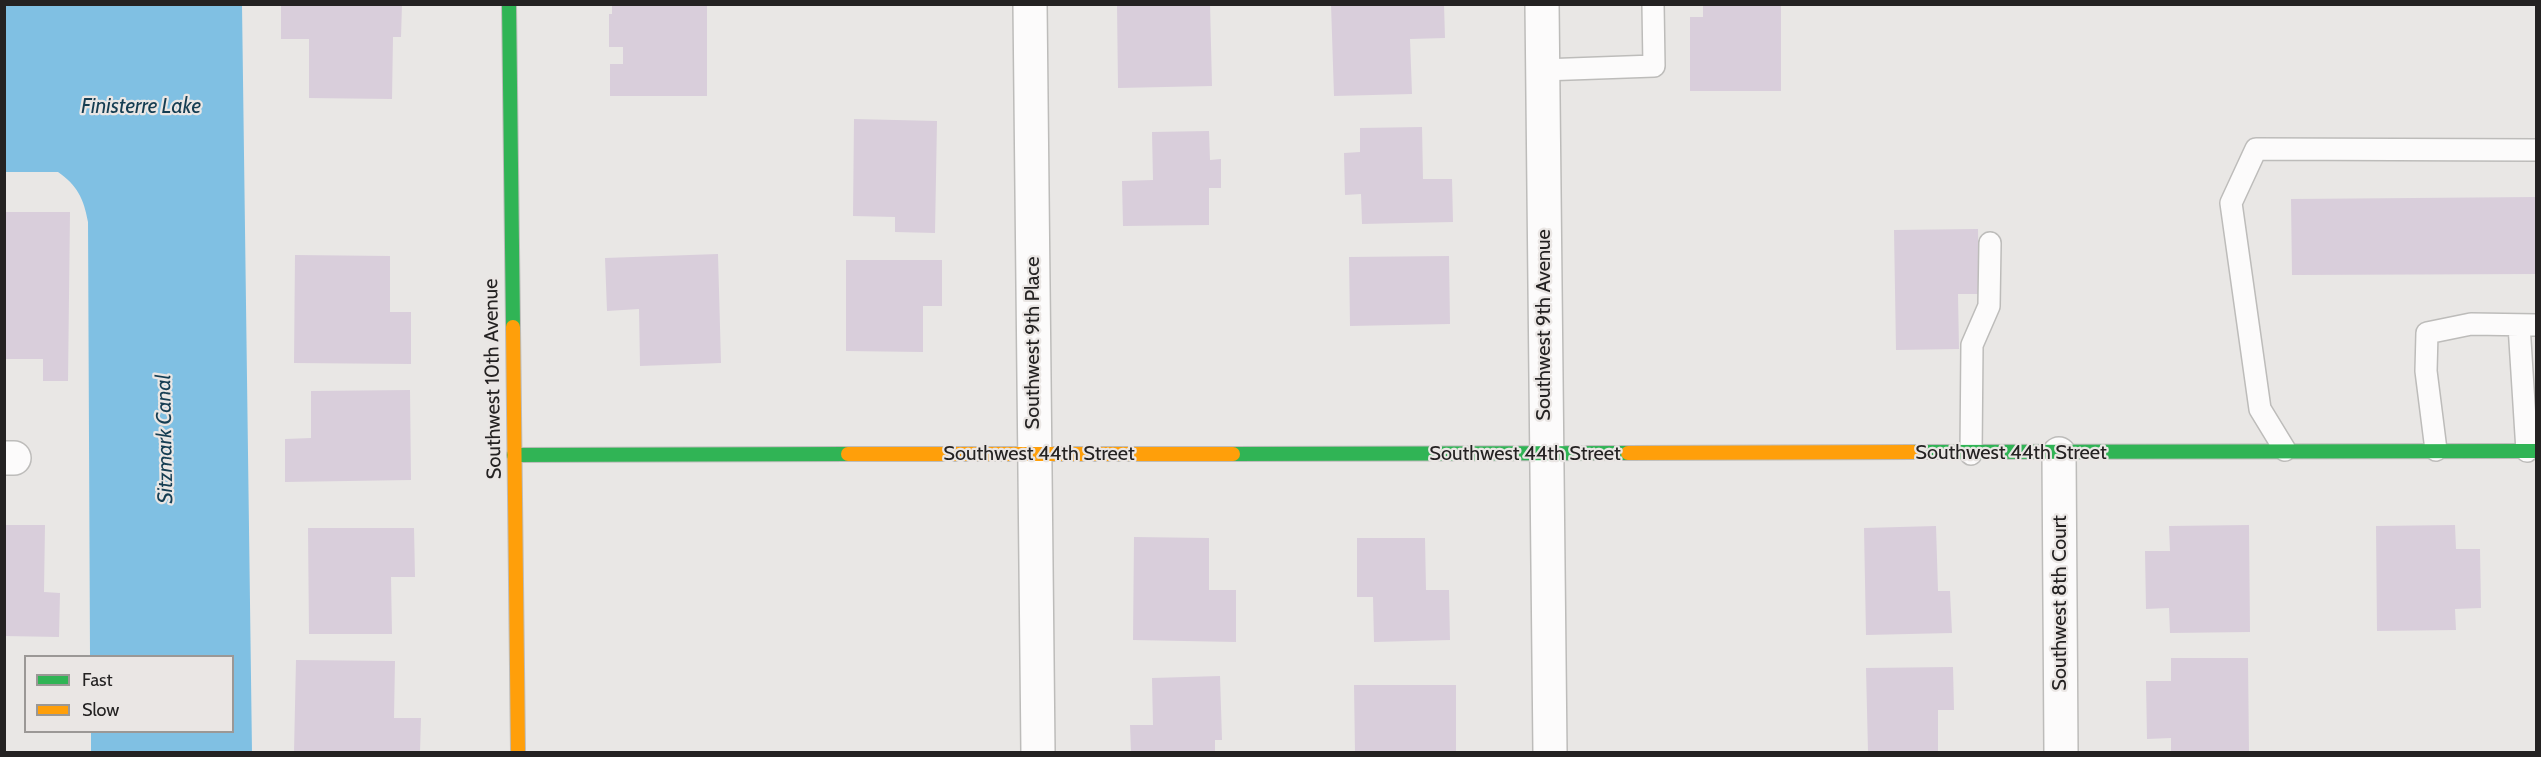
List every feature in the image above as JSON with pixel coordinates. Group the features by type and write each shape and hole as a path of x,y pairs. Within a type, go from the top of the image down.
{"street":[{"name":"Southwest 10th Avenue","path":"509,4 518,753"},
{"name":"Southwest 9th Place","path":"1030,4 1038,753"},
{"name":"Southwest 9th Avenue","path":"1542,4 1545,454 1550,753"},
{"name":"Southwest 44th Street","path":"514,455 2059,454 2285,450 2532,451"},
{"name":"Southwest 8th Court","path":"2059,454 2061,753"}],"lane":[{"path":"1542,70 1654,66 1653,4"},
{"path":"2285,450 2260,409 2231,203 2256,149 2536,150"},
{"path":"1971,454 1972,345 1989,306 1990,243"},
{"path":"2436,450 2426,370 2427,333 2471,324 2528,325 2532,451"}],"water":[{"path":"4,5 242,5 252,752 91,752 91,733 234,733 234,655 90,655 88,222 79,193 58,172 5,172"}],"building":[{"path":"281,4 402,4 401,37 393,37 392,99 309,98 309,39 281,39"},
{"path":"612,4 707,4 707,96 610,96 610,64 623,64 623,47 609,47 609,14 612,14"},
{"path":"1117,4 1210,4 1212,86 1118,88"},
{"path":"1331,4 1444,4 1445,38 1410,39 1412,94 1334,96"},
{"path":"1703,4 1781,4 1781,91 1690,91 1690,17 1703,17"},
{"path":"854,119 937,121 935,233 895,232 895,217 853,216"},
{"path":"1422,127 1423,179 1452,179 1453,222 1362,224 1361,194 1345,195 1344,153 1360,152 1360,128"},
{"path":"1209,131 1210,160 1221,159 1221,188 1209,188 1209,225 1123,226 1122,181 1153,180 1152,132"},
{"path":"2536,197 2536,274 2292,275 2291,199"},
{"path":"4,212 70,212 68,381 43,381 43,359 4,359"},
{"path":"1978,229 1979,294 1958,294 1959,349 1896,350 1894,230"},
{"path":"718,254 721,363 640,366 639,309 607,311 605,258"},
{"path":"295,255 390,256 390,312 411,312 411,364 294,363"},
{"path":"1449,256 1450,324 1350,326 1349,257"},
{"path":"846,260 942,260 942,306 923,306 923,352 846,351"},
{"path":"410,390 411,480 285,482 285,439 311,438 311,391"},
{"path":"4,525 45,525 44,592 60,593 59,637 4,636"},
{"path":"2249,525 2250,632 2170,633 2169,608 2146,609 2145,551 2170,551 2169,526"},
{"path":"2455,525 2456,549 2480,549 2481,608 2455,609 2456,630 2377,631 2376,526"},
{"path":"1936,526 1938,591 1950,591 1952,633 1866,635 1864,528"},
{"path":"308,528 414,528 415,577 391,577 392,634 309,634"},
{"path":"1134,537 1209,538 1209,590 1236,590 1236,642 1133,640"},
{"path":"1357,538 1425,538 1426,590 1449,590 1450,640 1374,642 1373,597 1357,597"},
{"path":"2171,658 2248,658 2249,752 2171,752 2171,738 2147,739 2146,681 2171,681"},
{"path":"296,660 395,661 394,718 421,718 420,752 294,752"},
{"path":"1953,667 1954,710 1938,710 1938,752 1868,752 1866,668"},
{"path":"1220,676 1222,740 1215,740 1215,752 1131,752 1130,725 1153,725 1152,678"},
{"path":"1354,685 1456,685 1456,752 1355,752"}],"traffic: fast":[{"path":"509,4 513,327"},
{"path":"1913,452 2536,451"},
{"path":"1233,454 1628,453"},
{"path":"514,455 848,454"}],"traffic: slow":[{"path":"513,327 518,752"},
{"path":"1628,453 1913,452"},
{"path":"848,454 1233,454"}],"water label":[{"name":"Finisterre Lake","path":"141,107"},
{"name":"Sitzmark Canal","path":"165,439"}]}
